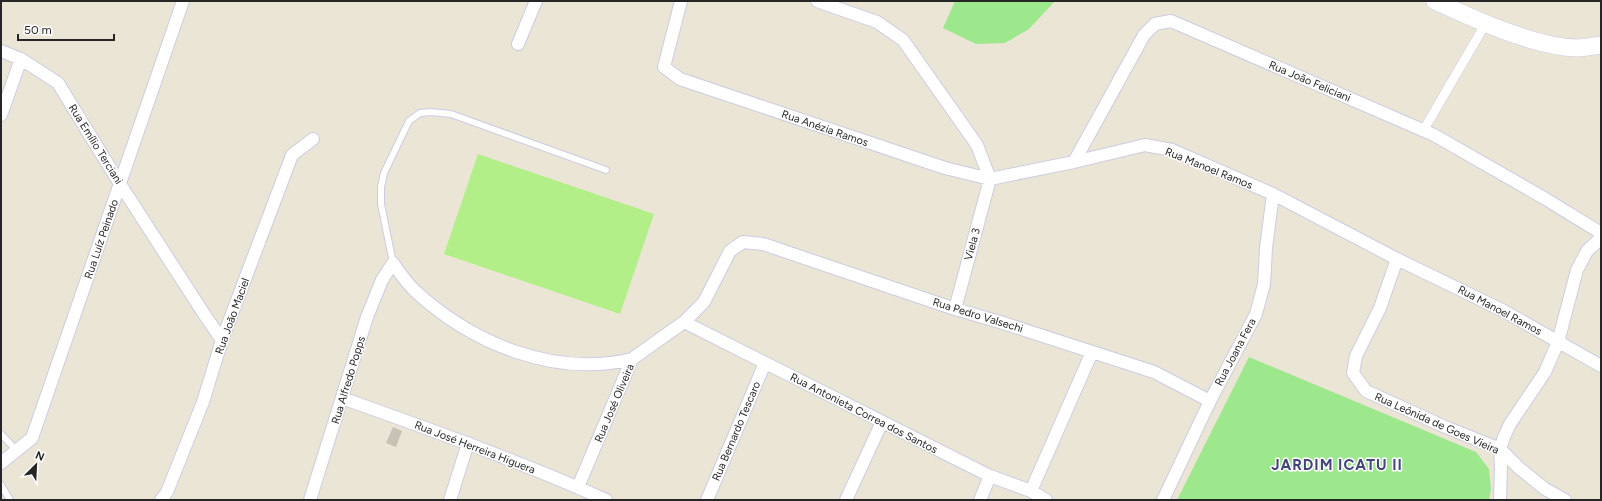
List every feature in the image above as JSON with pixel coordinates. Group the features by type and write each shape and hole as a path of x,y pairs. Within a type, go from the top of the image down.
{"main road":[{"path":"1435,1 1486,22 1548,44 1577,48 1601,45"}],"street":[{"name":"Rua Luíz Peinado","path":"1,463 32,438 183,1"},
{"path":"518,44 536,1"},
{"name":"Rua Anézia Ramos","path":"681,1 664,68 680,79 945,168 990,179"},
{"path":"817,1 877,22 903,40 976,146 990,179"},
{"name":"Rua João Feliciani","path":"1074,162 1144,35 1155,24 1171,21 1423,131 1544,198 1601,233"},
{"path":"1423,131 1486,22"},
{"name":"Rua Emílio Terciani","path":"1,51 21,59 58,83 120,184 222,340"},
{"path":"1,115 21,59"},
{"name":"Rua João Maciel","path":"162,500 168,492 203,402 222,340 292,155 313,139"},
{"name":"Rua Manoel Ramos","path":"990,179 1074,162 1145,145 1172,150 1273,194 1397,259 1504,310 1601,366"},
{"name":"Viela 3","path":"955,309 990,179"},
{"name":"Rua Joana Fera","path":"1163,500 1210,401 1256,314 1264,284 1266,248 1273,194"},
{"path":"1500,500 1500,449 1504,437 1510,424 1545,372 1558,342 1577,270 1587,251 1601,238"},
{"name":"Rua Pedro Valsechi","path":"742,242 763,244 955,309 1154,372 1210,401"},
{"name":"Rua José Oliveira","path":"578,487 632,359 684,322 704,302 730,252 742,242"},
{"name":"Rua Leônida de Goes Vieira","path":"1397,259 1380,308 1356,356 1353,373 1366,391 1500,449 1519,468 1545,489 1565,500"},
{"path":"393,264 413,289 455,323 506,349 541,359 573,364 615,363 632,359"},
{"name":"Rua Alfredo Popps","path":"310,500 367,317 382,280 393,264"},
{"name":"Rua Antonieta Correa dos Santos","path":"684,322 990,476 1031,491 1046,500"},
{"path":"1031,491 1092,352"},
{"name":"Rua Bernardo Tescaro","path":"706,500 765,363"},
{"name":"Rua José Herreira Higuera","path":"342,398 468,443 578,487 606,500"},
{"path":"846,500 882,422"},
{"path":"450,500 468,443"},
{"path":"980,500 990,476"}],"lane":[{"path":"393,264 381,204 382,180 409,121 420,113 431,112 451,114 606,170"},
{"path":"1,434 16,451"},
{"path":"1,485 10,500"}],"green space":[{"path":"955,1 1055,1 1029,29 1005,43 976,44 943,28"},
{"path":"478,154 654,214 620,314 444,254"},
{"path":"1249,357 1476,452 1489,469 1491,489 1489,500 1177,500"}],"building":[{"path":"393,427 402,431 396,447 386,443"}],"district":[{"name":"JARDIM ICATU II","path":"1337,465"}]}
